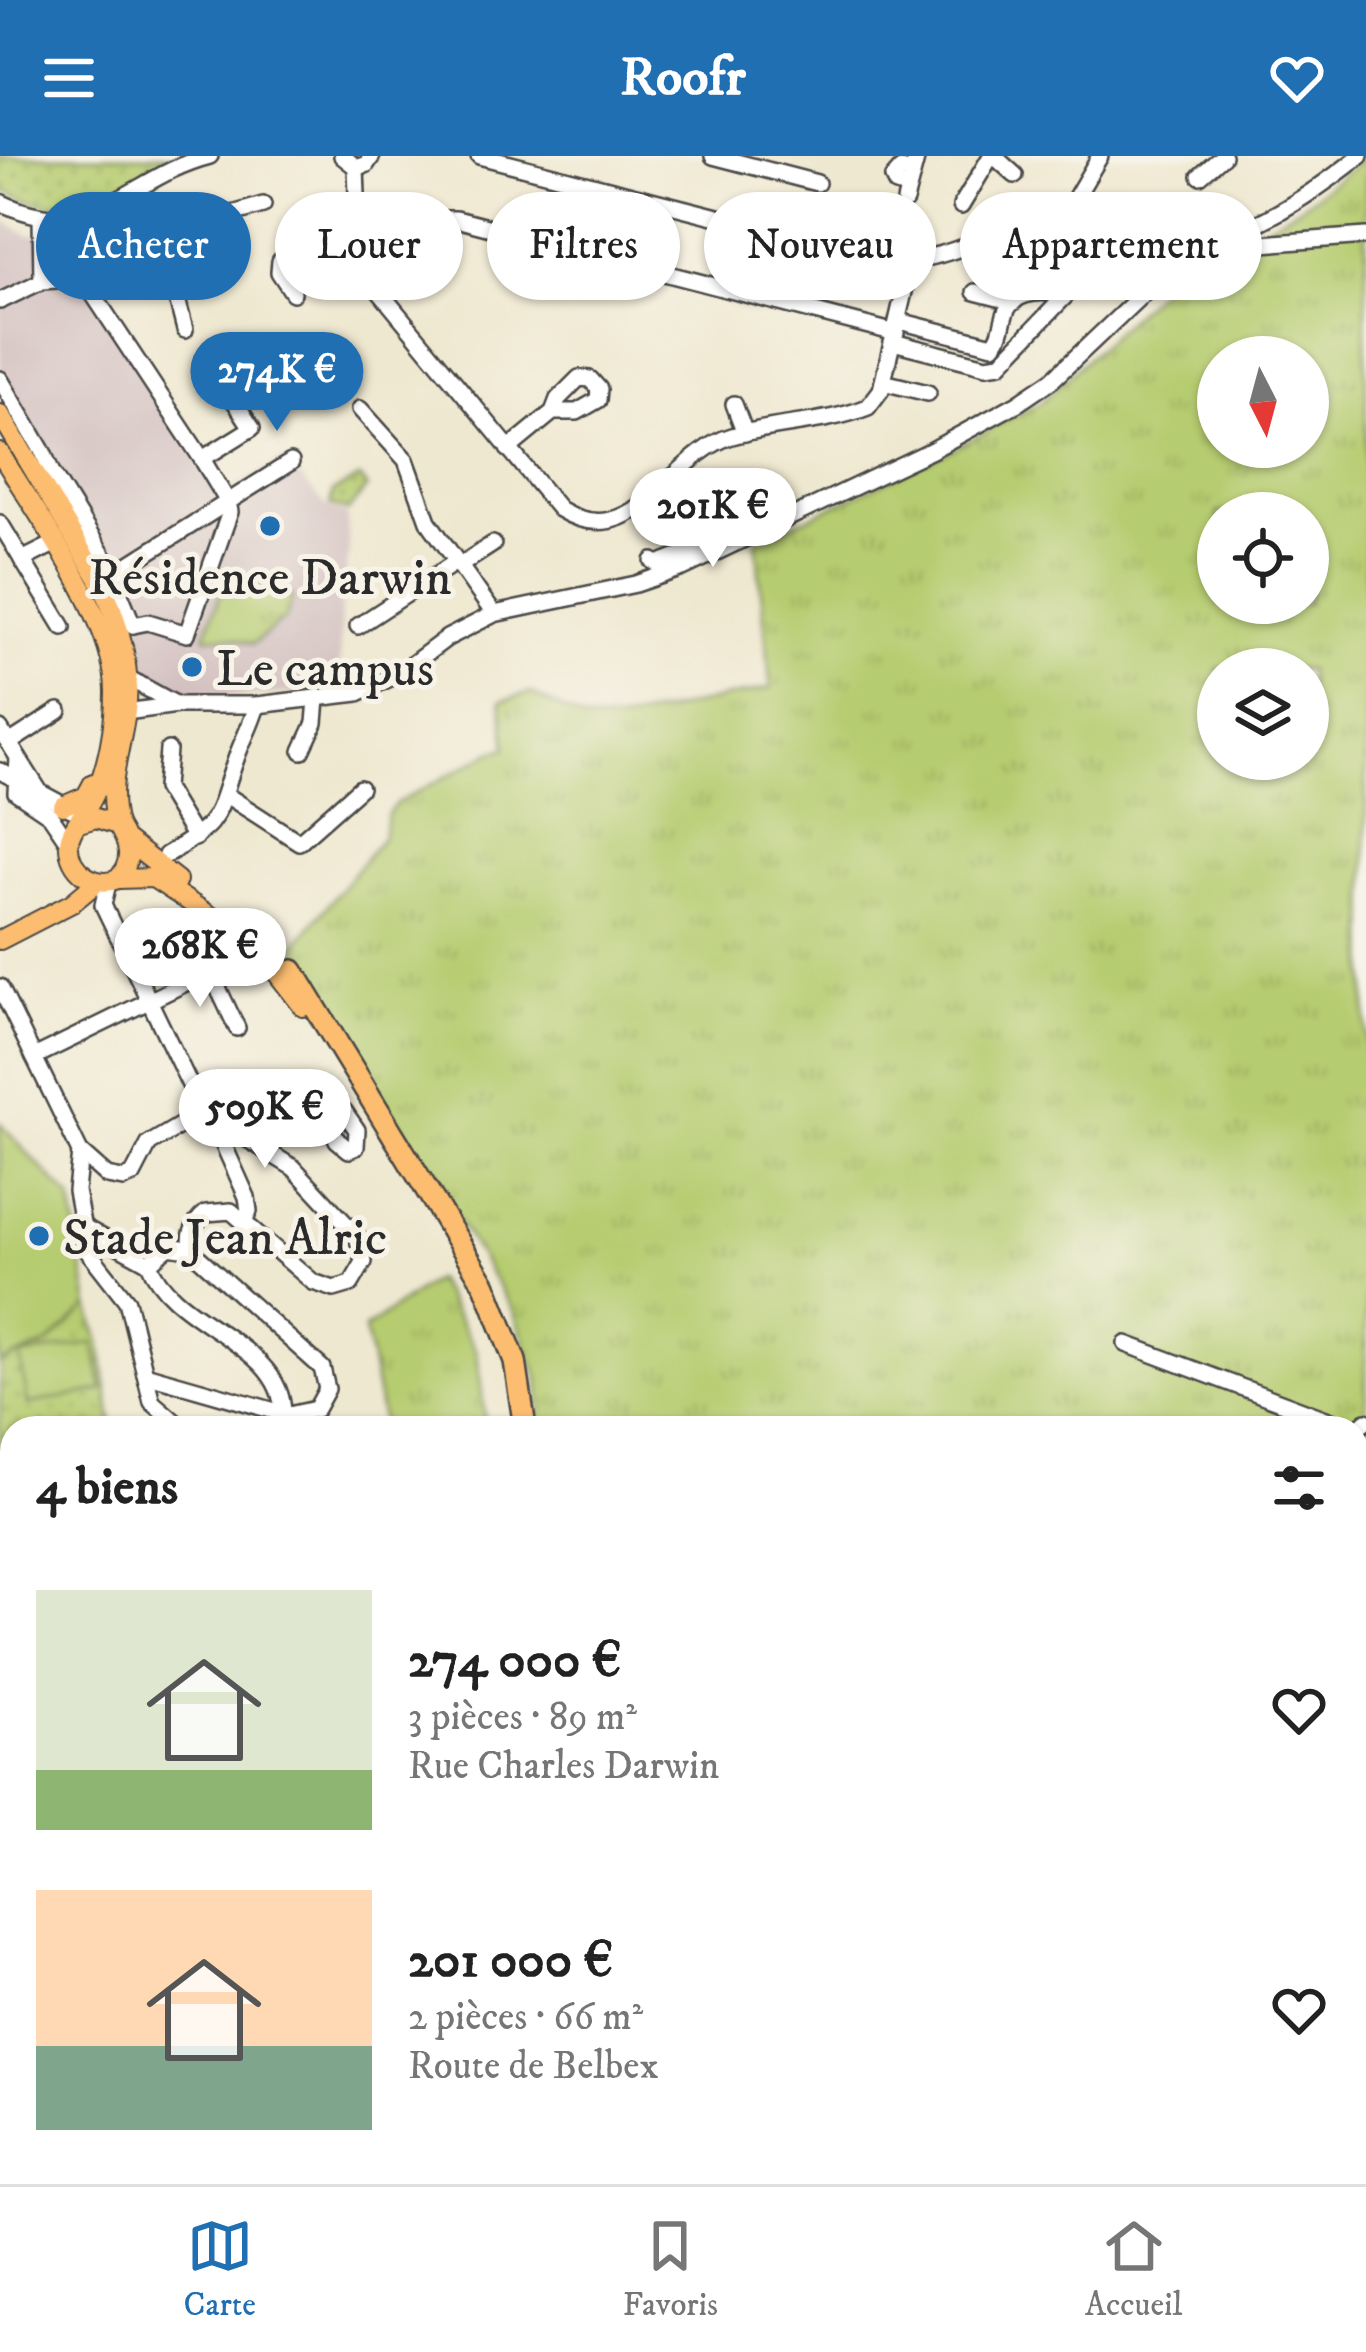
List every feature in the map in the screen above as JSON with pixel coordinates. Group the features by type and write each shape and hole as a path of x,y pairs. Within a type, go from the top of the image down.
{"highway":[{"path":"293,971 485,1285 515,1361 523,1416"},
{"path":"333,1057 486,1316 503,1367 509,1416"}],"main road":[{"path":"0,414 104,589 127,668 126,712 111,794 129,858 107,882 0,940"},
{"path":"0,453 100,622 115,694 99,785 87,818 69,843 77,866 65,897 46,919"},
{"path":"53,802 86,796 104,763"},
{"path":"87,818 122,833 178,881 251,930 293,971"},
{"path":"77,866 107,882 152,878 246,941 291,988 333,1057"}],"street":[{"path":"131,192 187,162 210,156"},
{"path":"353,192 349,162 366,165 372,156"},
{"path":"481,156 704,213"},
{"path":"713,156 817,183"},
{"path":"970,192 993,156 1015,175"},
{"path":"1079,192 1100,156"},
{"path":"1200,176 1223,156"},
{"path":"1262,220 1360,156"},
{"path":"0,202 36,216"},
{"path":"251,209 263,206"},
{"path":"463,221 896,332 986,366 1000,364 1061,300"},
{"path":"1262,244 1366,236"},
{"path":"0,303 36,284"},
{"path":"96,300 202,459 230,512 187,634 141,624"},
{"path":"177,300 184,329"},
{"path":"385,300 559,509 599,523 634,511 710,448 745,434 857,411 876,399 903,300"},
{"path":"1006,300 1020,300"},
{"path":"653,561 681,562 932,450 1052,380 1136,300"},
{"path":"896,332 994,344 1014,302"},
{"path":"0,379 141,624 127,668 177,705"},
{"path":"202,459 252,428 220,379"},
{"path":"883,382 928,393"},
{"path":"734,404 745,434"},
{"path":"359,409 406,460 428,521 494,614"},
{"path":"508,449 553,412"},
{"path":"114,574 291,462"},
{"path":"42,478 73,506"},
{"path":"126,712 177,705 257,705 358,693 380,685 447,638 494,614 636,584 739,532 749,518"},
{"path":"0,523 63,627"},
{"path":"22,560 54,544"},
{"path":"358,626 493,544"},
{"path":"302,751 315,723 317,699"},
{"path":"166,854 195,838 214,820 257,705"},
{"path":"9,743 59,711"},
{"path":"9,743 10,782 56,820 69,843"},
{"path":"9,743 53,802"},
{"path":"167,750 165,788 195,838"},
{"path":"10,782 87,818"},
{"path":"226,795 298,842 360,788"},
{"path":"107,882 103,905 248,1197 244,1220"},
{"path":"34,1057 210,971 239,954 246,941"},
{"path":"210,971 237,1028"},
{"path":"0,987 80,1152 107,1176 129,1178 149,1144 208,1115"},
{"path":"233,1131 249,1107 344,1111 357,1130 356,1147 349,1150 337,1140 329,1124"},
{"path":"193,1250 192,1231 206,1213 223,1210 244,1220 319,1286 343,1288 362,1270 364,1252 357,1236 303,1177 208,1115"},
{"path":"80,1152 75,1176 92,1259 127,1300 152,1402 168,1416"},
{"path":"82,1226 149,1263 175,1298 240,1346 282,1396 283,1414"},
{"path":"145,1374 283,1414 305,1414 323,1402 327,1389 322,1368 193,1250 169,1246 149,1263"},
{"path":"1126,1343 1317,1416"}],"shaded area":[{"path":"0,219 36,235 36,300 104,300 220,497 283,459 328,508 347,515 339,691 177,699 143,678 119,593 0,396"}],"green space":[{"path":"0,156 171,156 108,192 36,192 36,202 0,189"},
{"path":"1366,157 1366,1416 541,1416 539,1379 513,1311 293,948 382,838 388,814 397,803 507,748 501,701 531,693 585,721 620,721 771,688 756,542 952,450 1041,402 1148,300 1262,300 1262,228"},
{"path":"360,478 367,487 348,511 330,505 333,492"},
{"path":"227,575 293,596 285,619 253,644 205,636"},
{"name":"Stade Jean Alric","path":"0,1124 81,1247 84,1290 100,1342 111,1416 0,1416"},
{"name":"Stade Jean Alric","path":"0,1124 72,1200 89,1306 48,1344 0,1363"},
{"path":"435,1279 477,1352 485,1416 381,1416 365,1329"},
{"path":"94,1343 103,1390 28,1404 20,1356"}],"place":[{"name":"Résidence Darwin","path":"270,526"},
{"name":"Le campus","path":"192,667"},
{"name":"Stade Jean Alric","path":"39,1236"}]}
